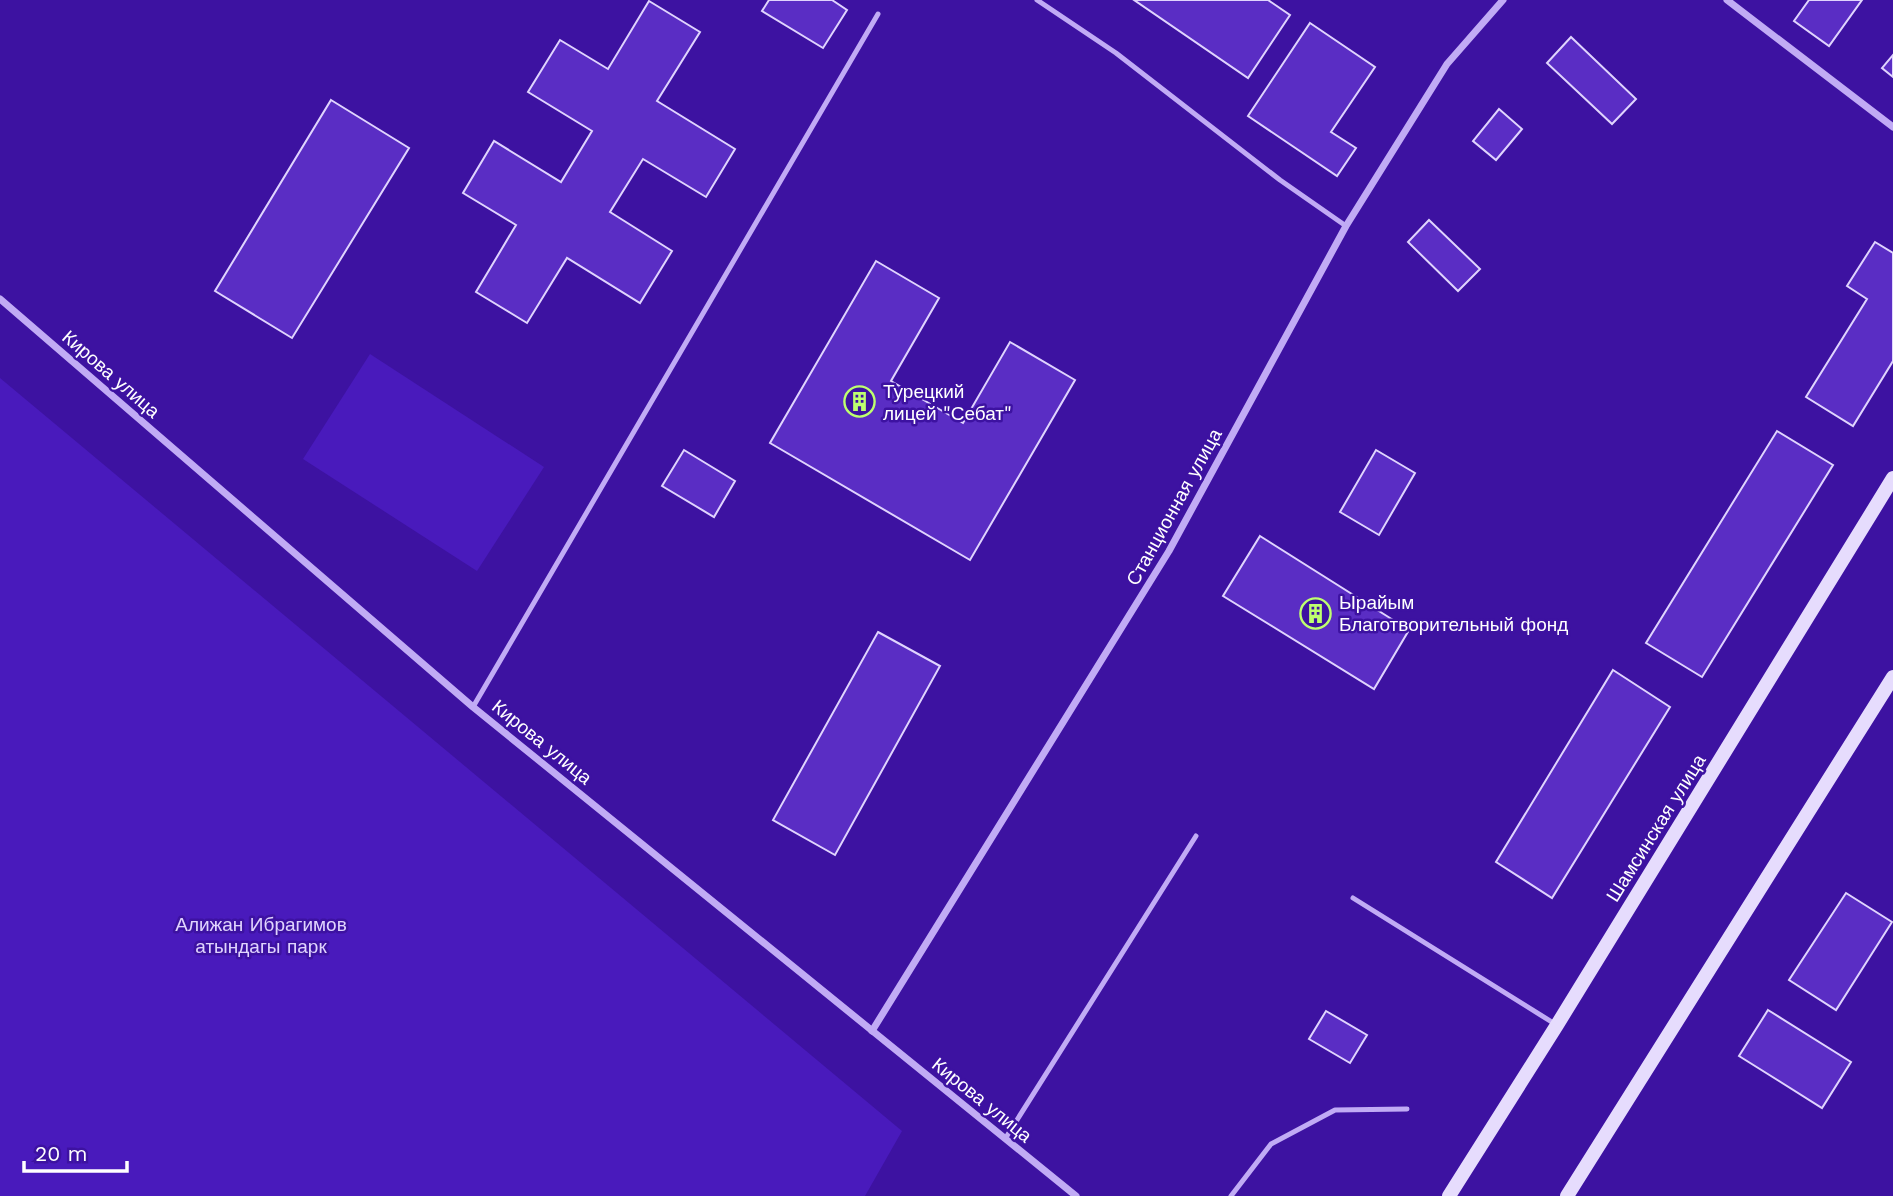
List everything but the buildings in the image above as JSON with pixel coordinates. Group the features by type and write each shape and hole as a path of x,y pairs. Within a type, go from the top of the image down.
{"main road":[{"name":"Шамсинская улица","path":"1449,1196 1893,478"},
{"path":"1567,1196 1893,677"}],"street":[{"name":"Станционная улица","path":"872,1031 1169,551 1346,226 1447,64 1503,0"},
{"path":"1727,0 1893,127"},
{"name":"Кирова улица","path":"0,299 473,707 1076,1196"}],"lane":[{"path":"1037,0 1116,53 1280,180 1346,226"},
{"path":"473,707 878,13"},
{"path":"1005,1139 1196,836"},
{"path":"1353,898 1557,1025"},
{"path":"1231,1196 1271,1144 1335,1110 1407,1109"}],"green space":[{"path":"370,354 544,467 477,571 303,459"},
{"name":"Алижан Ибрагимов атындагы парк","path":"0,378 902,1131 865,1196 0,1196"}],"place":[{"name":"Турецкий лицей \"Себат\"","path":"860,402"},
{"name":"Ырайым Благотворительный фонд","path":"1316,613"}]}
